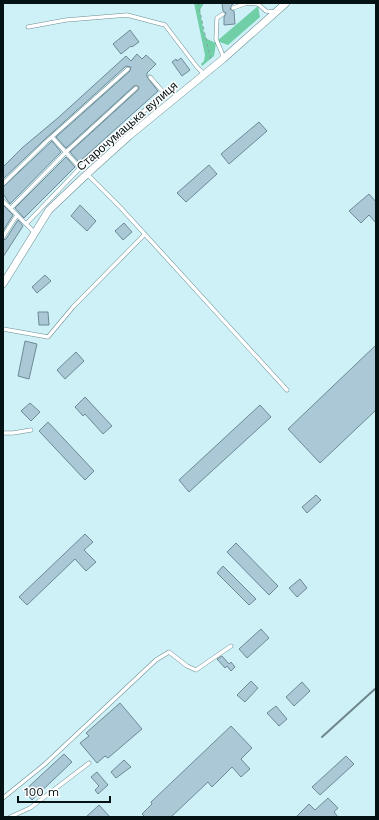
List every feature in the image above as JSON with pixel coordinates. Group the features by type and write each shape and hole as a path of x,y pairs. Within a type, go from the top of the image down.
{"street":[{"name":"Старочумацька вулиця","path":"3,284 49,210 129,136 223,58 286,3"}],"lane":[{"path":"233,8 247,3 258,4 266,11 277,12"},
{"path":"223,14 217,18 216,39 223,58"},
{"path":"28,27 66,20 127,15 165,25 204,74"},
{"path":"3,184 128,68"},
{"path":"26,224 80,168 164,93 150,77"},
{"path":"11,208 66,152 136,88"},
{"path":"52,137 80,168"},
{"path":"87,174 145,234 287,390"},
{"path":"3,201 35,233"},
{"path":"3,237 17,215"},
{"path":"3,329 48,337 73,307 145,234"},
{"path":"3,433 31,430"},
{"path":"3,798 45,764 156,660 169,652 187,666 196,670 231,646"},
{"path":"10,817 30,808 89,763"}],"path":[{"path":"198,3 212,67"}],"green space":[{"path":"194,3 204,3 200,10 204,33 207,39 216,43 214,56 202,66 201,64 204,61 205,55"},
{"path":"258,6 260,17 228,45 217,41"}],"building":[{"path":"222,3 233,3 230,9 234,11 235,24 224,25 224,17 226,13 223,11"},
{"path":"130,30 139,42 121,54 113,44"},
{"path":"137,54 142,59 146,55 156,64 147,73 147,77 158,91 79,162 70,152 138,90 138,86 134,86 66,148 56,137 130,71 131,67 126,66 3,179 3,167 22,148 59,117 126,56 131,61"},
{"path":"181,58 190,70 182,76 172,62"},
{"path":"259,122 267,131 229,164 221,154"},
{"path":"52,141 61,152 10,204 3,194 3,187"},
{"path":"66,157 75,167 24,218 15,208"},
{"path":"209,165 217,174 186,202 177,193"},
{"path":"369,194 376,202 376,223 369,215 361,223 349,211"},
{"path":"80,205 96,221 87,231 71,216"},
{"path":"4,206 13,215 3,231 3,207"},
{"path":"18,220 23,226 3,257 3,240 6,239"},
{"path":"124,223 132,232 123,240 115,231"},
{"path":"45,275 51,281 37,293 32,287"},
{"path":"38,312 48,312 49,325 39,325"},
{"path":"25,341 37,344 29,379 18,376"},
{"path":"376,345 376,410 320,463 288,429"},
{"path":"76,352 84,361 65,379 57,370"},
{"path":"85,397 112,426 103,434 85,414 83,416 75,407"},
{"path":"30,403 40,412 31,421 21,411"},
{"path":"260,405 271,417 189,492 179,480"},
{"path":"48,422 94,471 85,480 39,431"},
{"path":"316,495 321,500 307,513 302,507"},
{"path":"85,534 93,542 84,550 96,562 86,571 75,559 27,605 19,597"},
{"path":"236,543 278,586 269,595 227,552"},
{"path":"223,566 256,599 249,605 217,573"},
{"path":"300,579 307,588 297,597 289,588"},
{"path":"261,629 269,638 247,658 239,649"},
{"path":"222,656 229,664 231,662 235,667 231,671 227,666 225,668 217,659"},
{"path":"251,681 258,688 245,702 237,695"},
{"path":"302,682 310,691 294,706 286,697"},
{"path":"120,703 142,729 108,758 105,756 97,763 80,743 89,736 86,733"},
{"path":"276,706 287,719 279,726 267,713"},
{"path":"231,726 252,748 241,759 250,769 241,777 232,767 212,787 208,782 171,817 145,817 142,814 152,804 151,802"},
{"path":"64,754 72,762 32,800 24,791"},
{"path":"346,756 354,764 320,795 312,787"},
{"path":"124,760 131,767 116,778 111,772"},
{"path":"97,772 108,785 98,794 95,790 99,786 91,777"},
{"path":"328,798 338,808 334,812 338,817 296,817 309,804 315,810"},
{"path":"99,805 110,817 86,817"}],"railway":[{"path":"322,737 376,688"}]}
